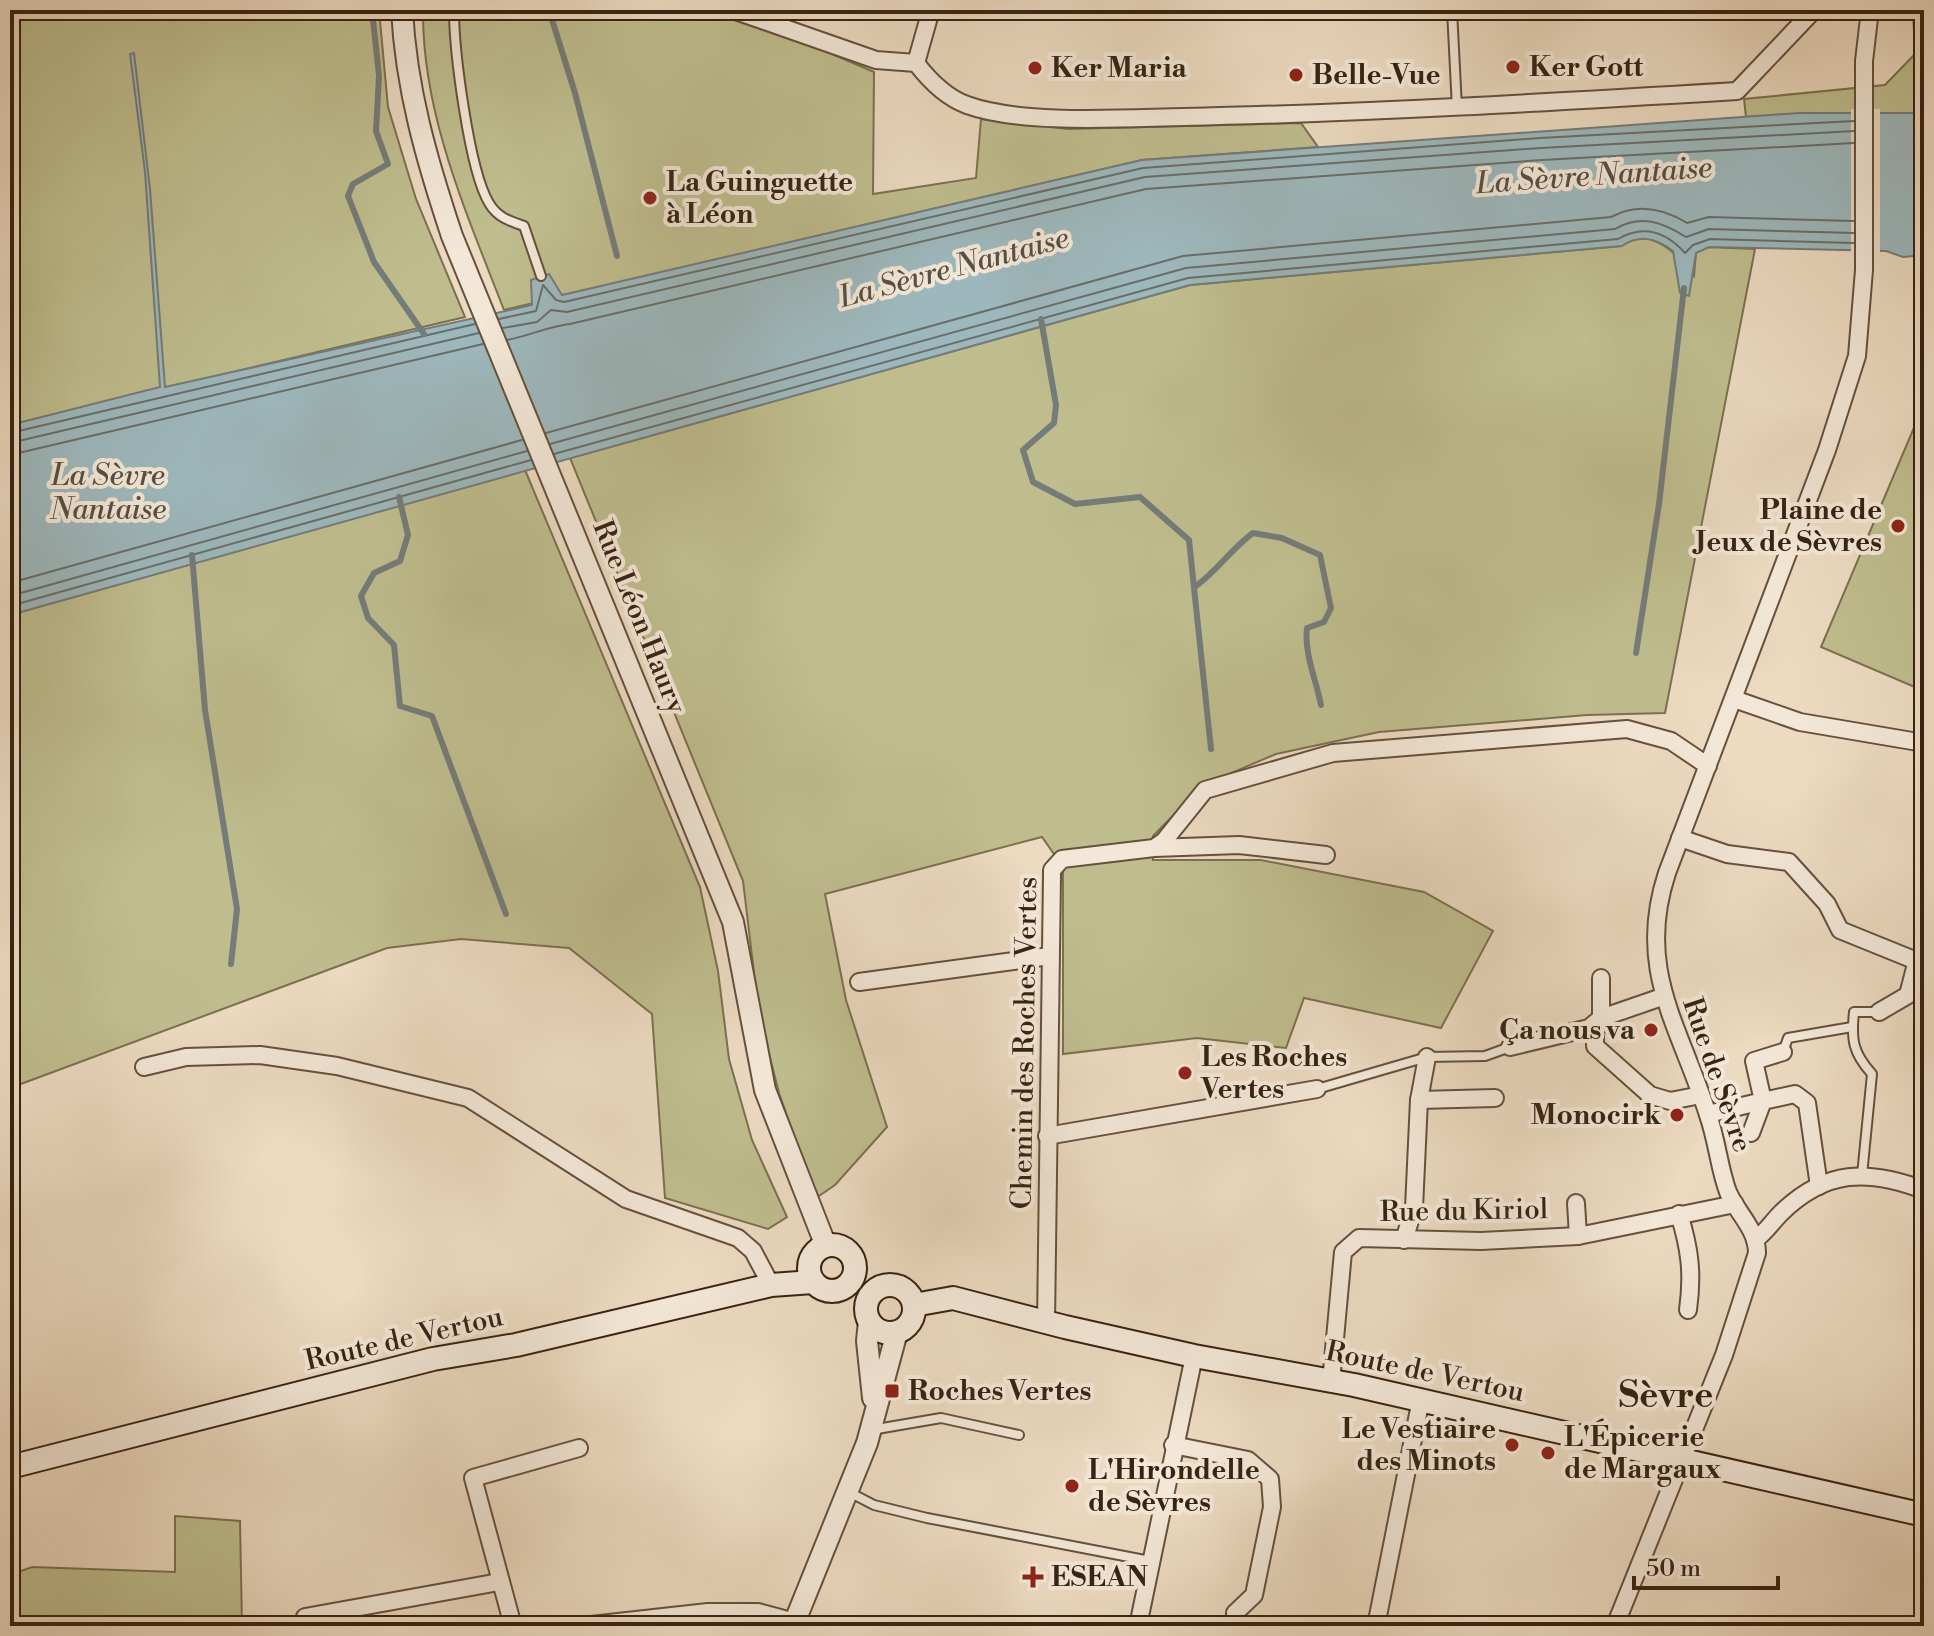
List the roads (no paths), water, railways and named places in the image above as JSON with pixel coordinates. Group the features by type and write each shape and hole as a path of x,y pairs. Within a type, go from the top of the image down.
{"main road":[{"path":"826,1246 846,1250 855,1264 881,1287 902,1288 914,1305 909,1324 897,1332 881,1331 835,1291 823,1289 813,1282 810,1261 826,1246"},
{"path":"835,1291 851,1282 855,1264"},
{"name":"Route de Vertou","path":"10,1467 433,1359 516,1345 771,1285 813,1282"},
{"path":"868,1317 869,1298 881,1287"},
{"name":"Route de Vertou","path":"914,1305 953,1298 1046,1323 1194,1356 1421,1399 1924,1515"}],"street":[{"name":"Rue Léon Haury","path":"402,10 416,117 452,236 726,902 744,962 765,1090 826,1246"},
{"path":"733,10 876,60 916,63"},
{"path":"916,63 931,10"},
{"path":"916,63 926,77 957,101 1006,113 1078,118 1457,109 1737,91 1814,10"},
{"name":"Rue de Sèvre","path":"1755,1240 1729,1193 1708,1114 1662,997 1655,949 1657,911 1680,838 1844,403 1857,356 1864,270 1864,61 1870,10"},
{"path":"1734,699 1800,722 1924,743"},
{"path":"1154,848 1164,841 1205,790 1333,753 1627,729 1671,741 1708,766"},
{"path":"1680,838 1727,854 1789,862 1827,904 1840,930 1920,964 1908,995 1879,1012"},
{"name":"Chemin des Roches Vertes","path":"1046,1323 1052,870 1062,859 1154,848 1239,845 1326,855"},
{"path":"859,982 1050,956"},
{"path":"1601,978 1601,1018 1595,1033 1595,1046 1650,1095 1670,1101 1701,1095"},
{"path":"1510,1047 1589,1028 1601,1018 1662,997"},
{"path":"1751,1133 1763,1101 1754,1061 1783,1052"},
{"path":"144,1067 186,1057 260,1055 337,1066 468,1098 626,1199 738,1238 753,1251 771,1285"},
{"path":"1404,1240 1414,1208 1419,1100 1427,1057"},
{"path":"1047,1136 1317,1089"},
{"path":"1708,1114 1795,1094 1807,1103 1819,1186"},
{"path":"1419,1100 1495,1098"},
{"path":"1615,1626 1679,1459 1724,1355 1755,1262 1755,1240 1781,1213 1819,1186 1862,1175 1894,1179 1924,1190"},
{"name":"Rue du Kiriol","path":"1576,1203 1578,1236"},
{"name":"Rue du Kiriol","path":"1331,1382 1343,1252 1359,1238 1481,1241 1578,1236 1735,1204"},
{"path":"1679,1214 1691,1253 1693,1276 1688,1310"},
{"path":"868,1317 867,1341 874,1406"},
{"path":"582,1626 708,1612 758,1612 794,1624 869,1430 897,1332"},
{"path":"1138,1626 1173,1445 1194,1356"},
{"path":"1376,1626 1421,1399"},
{"path":"1173,1445 1248,1460 1270,1479 1273,1489 1269,1522 1254,1595 1235,1613 1239,1626"},
{"path":"513,1626 473,1478 579,1448"},
{"path":"305,1617 499,1582"}],"lane":[{"path":"454,10 458,61 481,188 490,205 503,218 524,226 541,276"},
{"path":"1452,10 1457,109"},
{"path":"1862,1175 1872,1074 1852,1045 1852,1027 1854,1012 1879,1012"},
{"path":"1783,1052 1788,1038 1852,1027"},
{"path":"1317,1089 1427,1057 1485,1056 1510,1047"},
{"path":"869,1430 941,1418 1019,1435"},
{"path":"846,1491 874,1505 927,1518 1150,1561"}],"water":[{"name":"La Sèvre Nantaise","path":"134,53 150,189 165,387 532,305 531,280 549,274 562,295 1142,160 1799,113 1924,113 1924,255 1903,257 1886,251 1709,247 1696,253 1689,296 1680,293 1673,251 1660,243 1642,239 1622,246 1190,285 10,615 10,425 160,387 145,172 130,54"}],"waterway":[{"path":"372,10 379,76 376,131 388,164 353,184 348,196 374,262 424,334"},
{"path":"549,10 575,93 617,256"},
{"path":"1636,653 1659,504 1684,288"},
{"path":"1041,319 1056,405 1054,423 1023,450 1033,482 1075,504 1140,497 1189,540 1211,749"},
{"path":"399,497 408,535 400,561 374,573 361,596 368,618 394,645 400,706 432,716 506,914"},
{"path":"1196,586 1253,533 1282,538 1320,555 1331,608 1324,622 1307,628 1307,638 1321,705"},
{"path":"192,555 205,710 237,909 231,964"}],"place":[{"name":"Ker Gott","path":"1513,67"},
{"name":"Ker Maria","path":"1035,68"},
{"name":"Belle-Vue","path":"1296,75"},
{"name":"La Guinguette à Léon","path":"650,198"},
{"name":"Plaine de Jeux de Sèvres","path":"1898,526"},
{"name":"Ça nous va","path":"1651,1030"},
{"name":"Les Roches Vertes","path":"1185,1073"},
{"name":"Monocirk","path":"1677,1115"},
{"name":"Roches Vertes","path":"892,1391"},
{"name":"Le Vestiaire des Minots","path":"1512,1445"},
{"name":"L'Épicerie de Margaux","path":"1548,1453"},
{"name":"L'Hirondelle de Sèvres","path":"1072,1486"},
{"name":"ESEAN","path":"1033,1577"}],"district":[{"name":"Sèvre","path":"1666,1396"}]}
